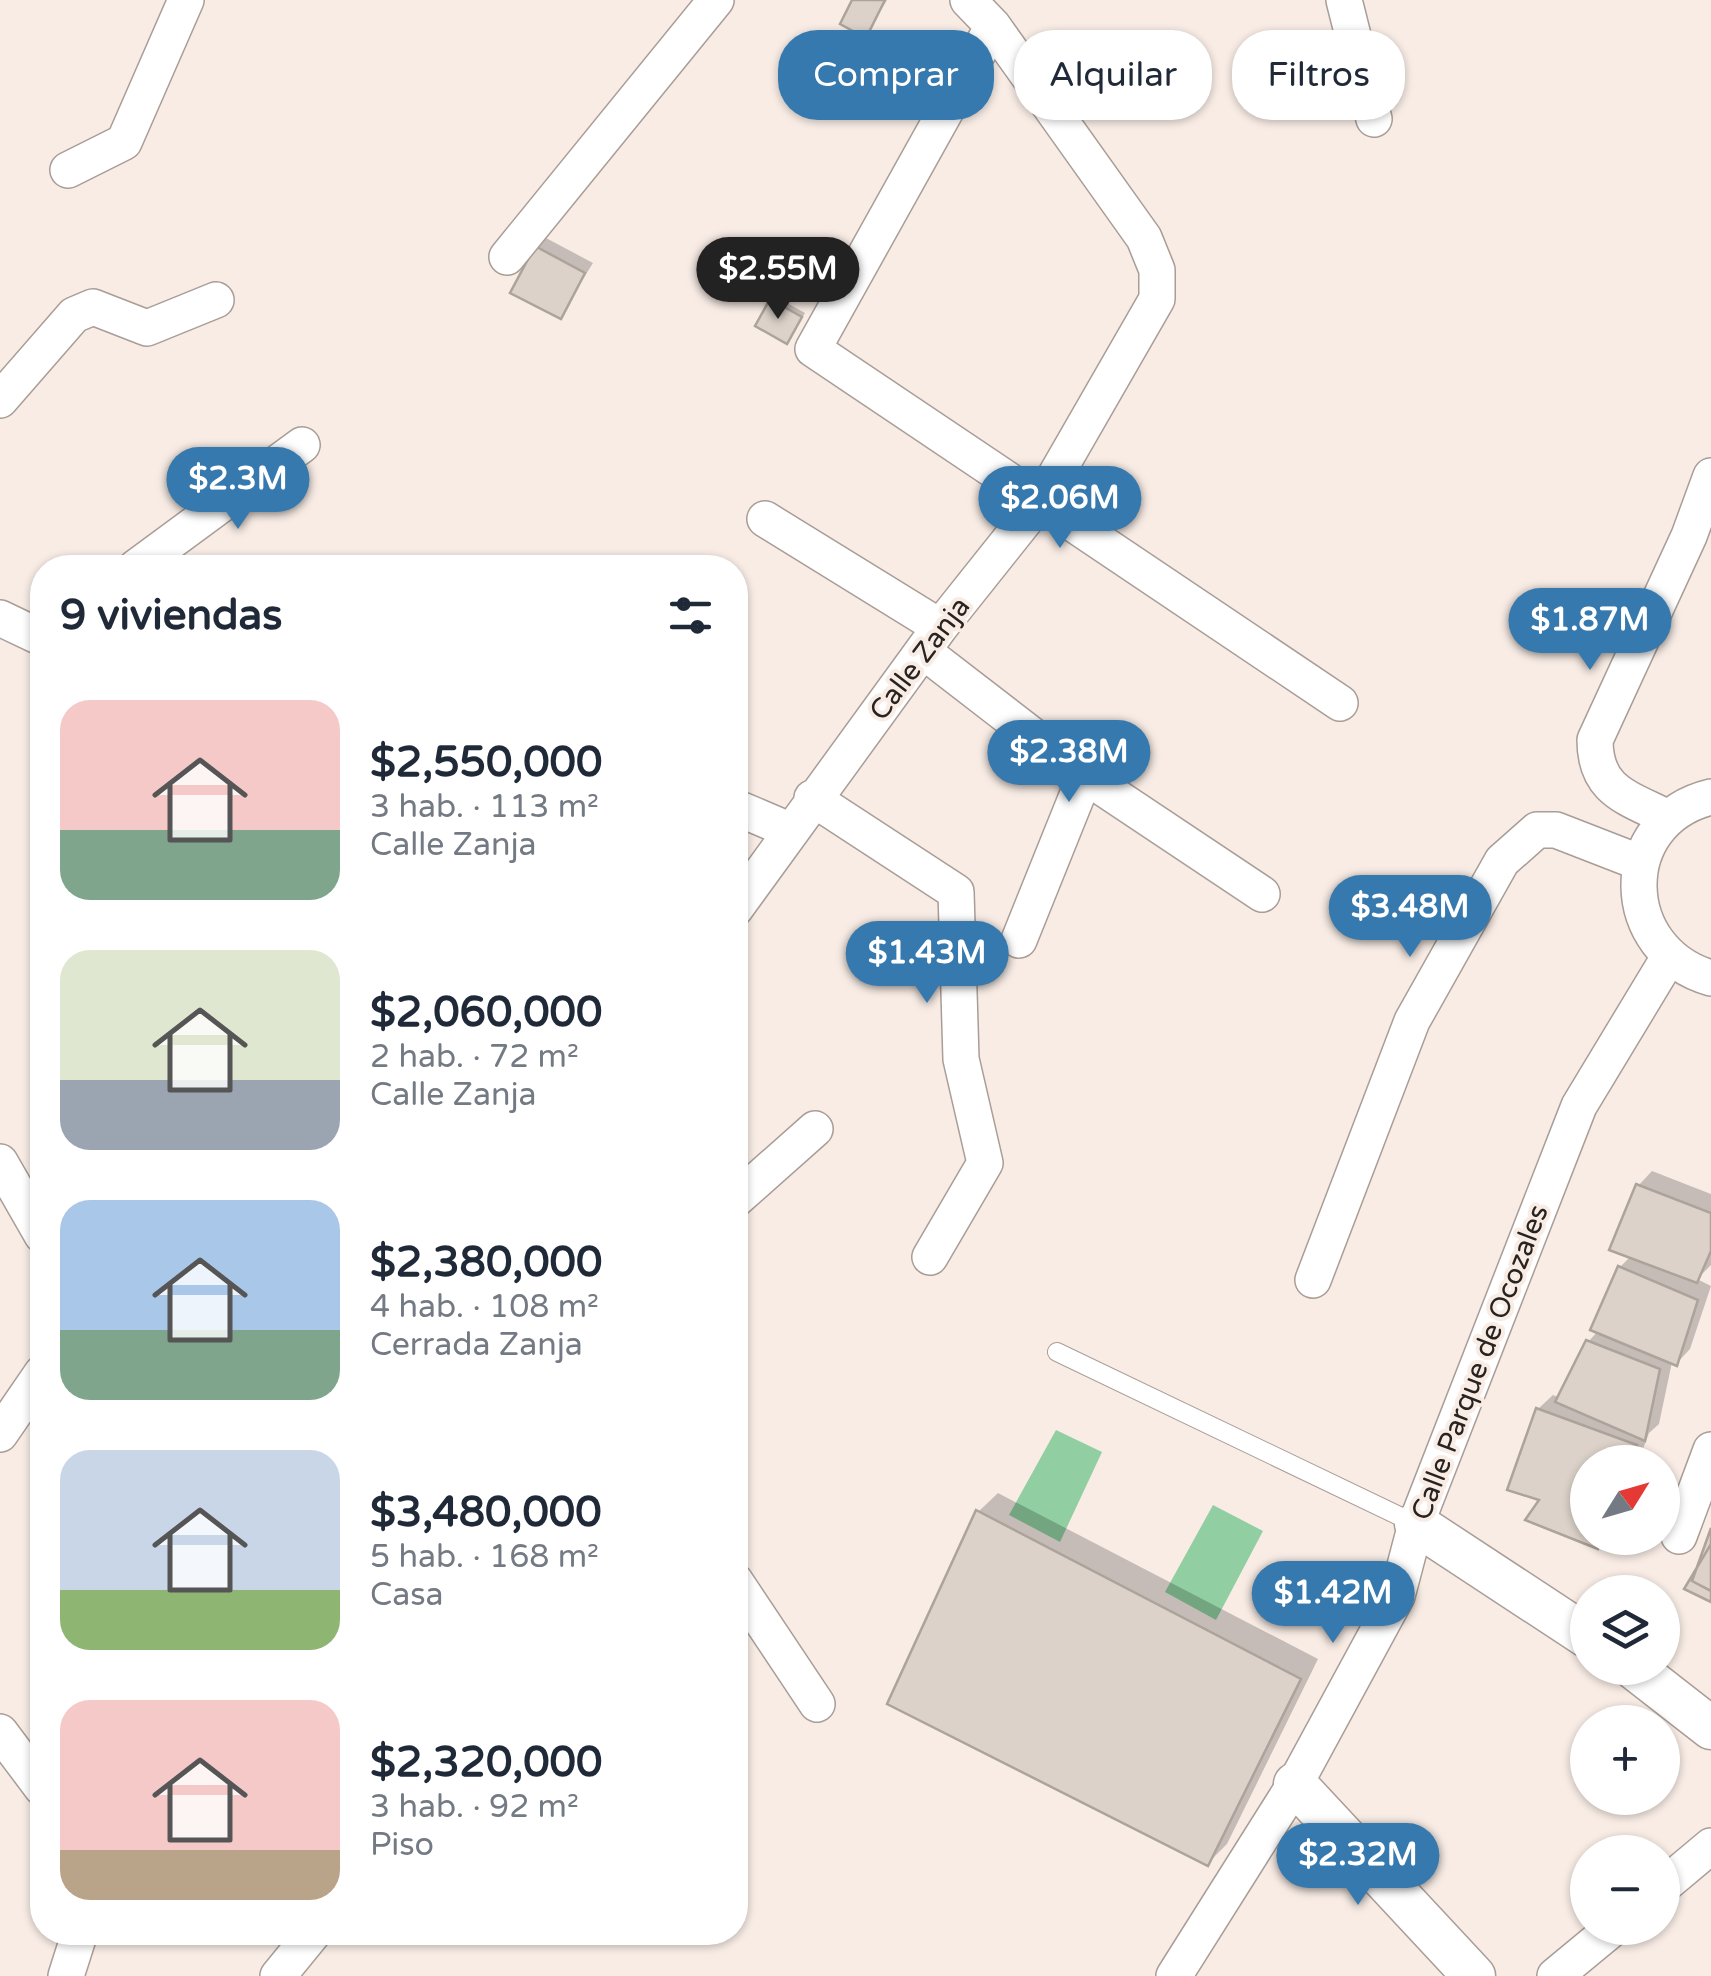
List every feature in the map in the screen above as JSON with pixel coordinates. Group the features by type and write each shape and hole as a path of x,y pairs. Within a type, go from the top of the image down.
{"street":[{"path":"68,170 124,142 186,0"},
{"path":"508,257 716,0"},
{"name":"Calle Zanja","path":"748,890 931,639 1042,500 1156,300 1158,270 1144,238 994,26 968,0"},
{"path":"1344,0 1352,30"},
{"path":"994,26 813,349 1340,703"},
{"path":"0,400 74,314 93,306 148,328 216,300"},
{"path":"154,555 302,445"},
{"path":"1668,818 1614,790 1595,768 1595,740 1689,536 1711,476"},
{"path":"765,519 931,639 1085,776 1262,894"},
{"path":"0,618 30,632"},
{"path":"1020,940 1085,776"},
{"path":"1711,797 1694,801 1668,818 1640,863 1638,888 1642,914 1669,957 1711,978"},
{"path":"812,798 956,892 961,1058 985,1163 930,1257"},
{"path":"748,813 789,830"},
{"path":"1313,1280 1412,1021 1502,861 1537,830 1556,830 1640,863"},
{"name":"Calle Parque de Ocozales","path":"1174,1976 1295,1784 1397,1596 1416,1524 1578,1106 1669,957"},
{"path":"748,1189 815,1130"},
{"path":"0,1162 30,1214"},
{"path":"0,1434 30,1390"},
{"path":"1680,1533 1711,1450"},
{"path":"1416,1524 1570,1625"},
{"path":"748,1600 817,1704"},
{"path":"1656,1685 1711,1728"},
{"path":"0,1732 30,1772"},
{"path":"1295,1784 1474,1976"},
{"path":"1680,1871 1711,1846"},
{"path":"66,1976 76,1945"},
{"path":"278,1976 303,1945"},
{"path":"1555,1976 1593,1945"}],"lane":[{"path":"1057,1352 1416,1524"}],"green space":[{"path":"1056,1430 1102,1452 1060,1542 1009,1515"},
{"path":"1213,1505 1263,1531 1216,1620 1165,1592"}],"building":[{"path":"852,0 885,0 870,30 851,30 840,24"},
{"path":"535,246 585,273 561,319 510,293"},
{"path":"770,299 802,317 787,344 755,326"},
{"path":"1636,1184 1711,1213 1711,1251 1697,1283 1609,1250"},
{"path":"1618,1266 1698,1300 1677,1366 1590,1330"},
{"path":"1586,1340 1660,1369 1645,1441 1555,1402"},
{"path":"1536,1408 1637,1445 1570,1445 1570,1538 1525,1520 1539,1500 1507,1490"},
{"path":"976,1510 1301,1679 1208,1866 887,1704"},
{"path":"1711,1528 1711,1591 1692,1581"},
{"path":"1711,1544 1711,1602 1684,1589"}]}
